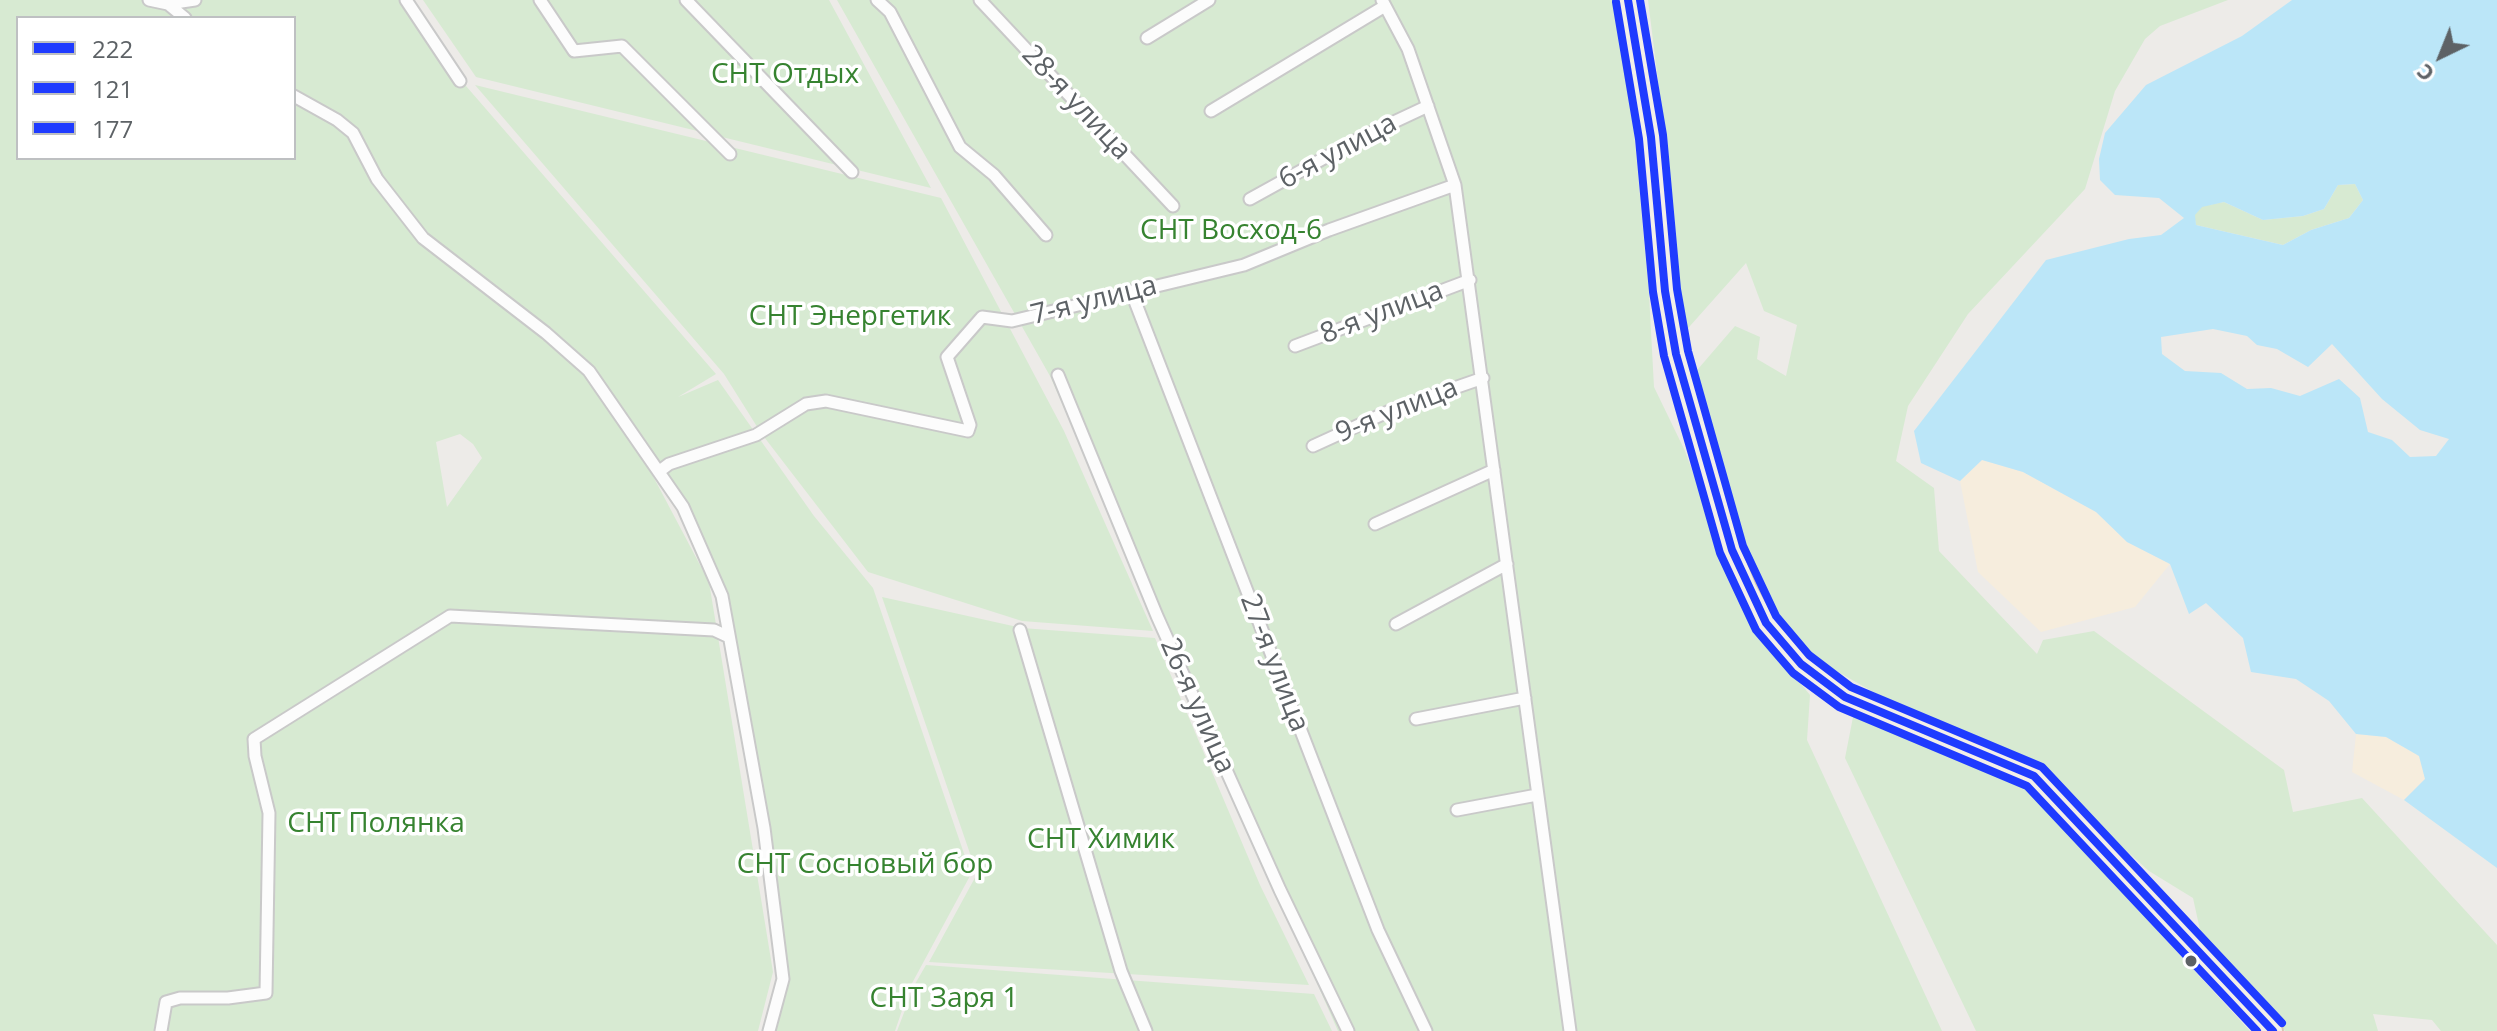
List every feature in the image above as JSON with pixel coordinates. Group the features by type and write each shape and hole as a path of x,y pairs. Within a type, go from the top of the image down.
{"main road":[{"path":"1628,0 1651,137 1670,326 1696,430 1732,550 1752,600 1782,645 1821,681 1853,702 2034,776 2273,1031"}],"street":[{"path":"149,0 168,4 195,0"},
{"path":"406,0 460,81"},
{"path":"540,0 574,51 622,46 730,154"},
{"path":"686,0 852,172"},
{"path":"877,0 890,12 960,147 994,175 1046,235"},
{"name":"28-я улица","path":"980,0 1173,206"},
{"path":"1147,38 1209,0"},
{"path":"1211,111 1383,3 1408,49 1455,185 1570,1031"},
{"path":"168,4 183,16"},
{"path":"296,97 337,120 353,133 377,179 423,238 546,333 589,371 661,470 683,507 722,596 764,828 783,979 769,1031"},
{"name":"6-я улица","path":"1250,199 1364,136 1428,106"},
{"name":"7-я улица","path":"661,470 756,435 806,404 826,401 968,431 970,425 947,357 982,317 1012,321 1244,265 1455,185"},
{"name":"8-я улица","path":"1295,346 1470,280"},
{"name":"27-я улица","path":"1131,291 1378,930 1426,1031"},
{"name":"26-я улица","path":"1058,375 1157,616 1280,890 1348,1031"},
{"name":"9-я улица","path":"1313,446 1394,409 1483,378"},
{"path":"1375,524 1494,470"},
{"path":"1396,624 1507,564"},
{"path":"161,1031 166,1002 266,993 269,825 254,739 450,616 714,630 729,637"},
{"path":"1020,630 1121,971 1146,1031"},
{"path":"1416,719 1525,698"},
{"path":"1457,810 1537,795"}],"green space":[{"path":"0,0 410,0 466,86 716,374 678,397 718,380 814,516 873,588 971,874 910,987 895,1031 766,1031 780,982 727,590 631,424 627,427 709,582 773,972 758,1031 0,1031","holes":["460,434 473,444 482,458 447,507 436,442"]},
{"name":"СНТ Отдых","path":"423,0 829,0 931,188 476,77"},
{"name":"СНТ Восход-6","path":"837,0 1617,0 1623,13 1649,294 1654,387 1685,451 1744,613 1810,695 1807,740 1942,1031 1338,1031 1050,376"},
{"path":"1648,0 2228,0 2160,26 2145,39 2115,91 2085,189 1968,314 1908,406 1896,461 1934,488 1939,551 2037,654 2043,640 2094,631 2284,770 2293,812 2362,798 2497,945 2497,1031 2441,1031 2432,1020 2373,1014 2378,1031 2285,1031 2202,939 2193,898 2149,871 2020,756 1877,694 1817,660 1774,620 1736,528 1692,376 1735,326 1760,337 1757,359 1786,376 1797,325 1764,311 1746,263 1682,335 1665,137"},
{"name":"СНТ Энергетик","path":"475,85 941,198 1064,431 1153,631 1022,621 868,572 761,433 724,374"},
{"path":"2355,184 2363,200 2349,218 2311,230 2283,245 2196,225 2194,215 2202,206 2224,202 2263,220 2303,216 2324,209 2338,185"},
{"name":"СНТ Химик","path":"882,597 1022,628 1155,638 1260,885 1309,985 929,962 977,874"},
{"path":"1854,712 2026,788 2250,1031 1976,1031 1845,758"},
{"name":"СНТ Заря 1","path":"926,965 1314,994 1332,1031 897,1031 915,984"}],"sand":[{"path":"1982,460 2023,472 2096,512 2127,542 2170,564 2135,607 2041,632 1978,572 1960,481"},
{"path":"2356,734 2386,737 2420,756 2425,779 2404,800 2352,772"}],"water":[{"path":"2292,0 2497,0 2497,868 2404,800 2425,779 2419,756 2386,737 2356,734 2329,701 2296,679 2251,672 2243,638 2206,603 2189,614 2170,564 2127,542 2096,512 2023,472 1982,460 1960,481 1921,463 1914,431 2046,260 2129,239 2161,235 2184,218 2159,198 2115,195 2100,180 2099,159 2105,133 2146,85 2242,36","holes":["2355,184 2363,200 2349,218 2311,230 2283,245 2196,225 2195,215 2202,207 2224,202 2263,220 2303,216 2324,209 2338,185","2213,329 2247,336 2257,345 2277,349 2308,367 2332,344 2382,399 2420,430 2449,439 2436,456 2410,457 2392,440 2368,432 2360,398 2339,379 2300,396 2271,388 2247,389 2221,373 2185,371 2162,354 2161,337"]}],"transit line":[{"name":"222","path":"1628,0 1651,137 1665,291 1676,354 1732,550 1766,623 1801,664 1845,697 2034,776 2273,1031"},
{"name":"177","path":"1640,0 1663,135 1677,289 1688,351 1743,546 1776,616 1809,655 1851,687 2042,767 2282,1023"},
{"name":"121","path":"1616,2 1639,139 1653,292 1664,356 1720,553 1756,630 1793,673 1839,707 2027,786 2257,1031"}],"park label":[{"name":"СНТ Полянка","path":"376,824"},
{"name":"СНТ Сосновый бор","path":"865,865"}]}
